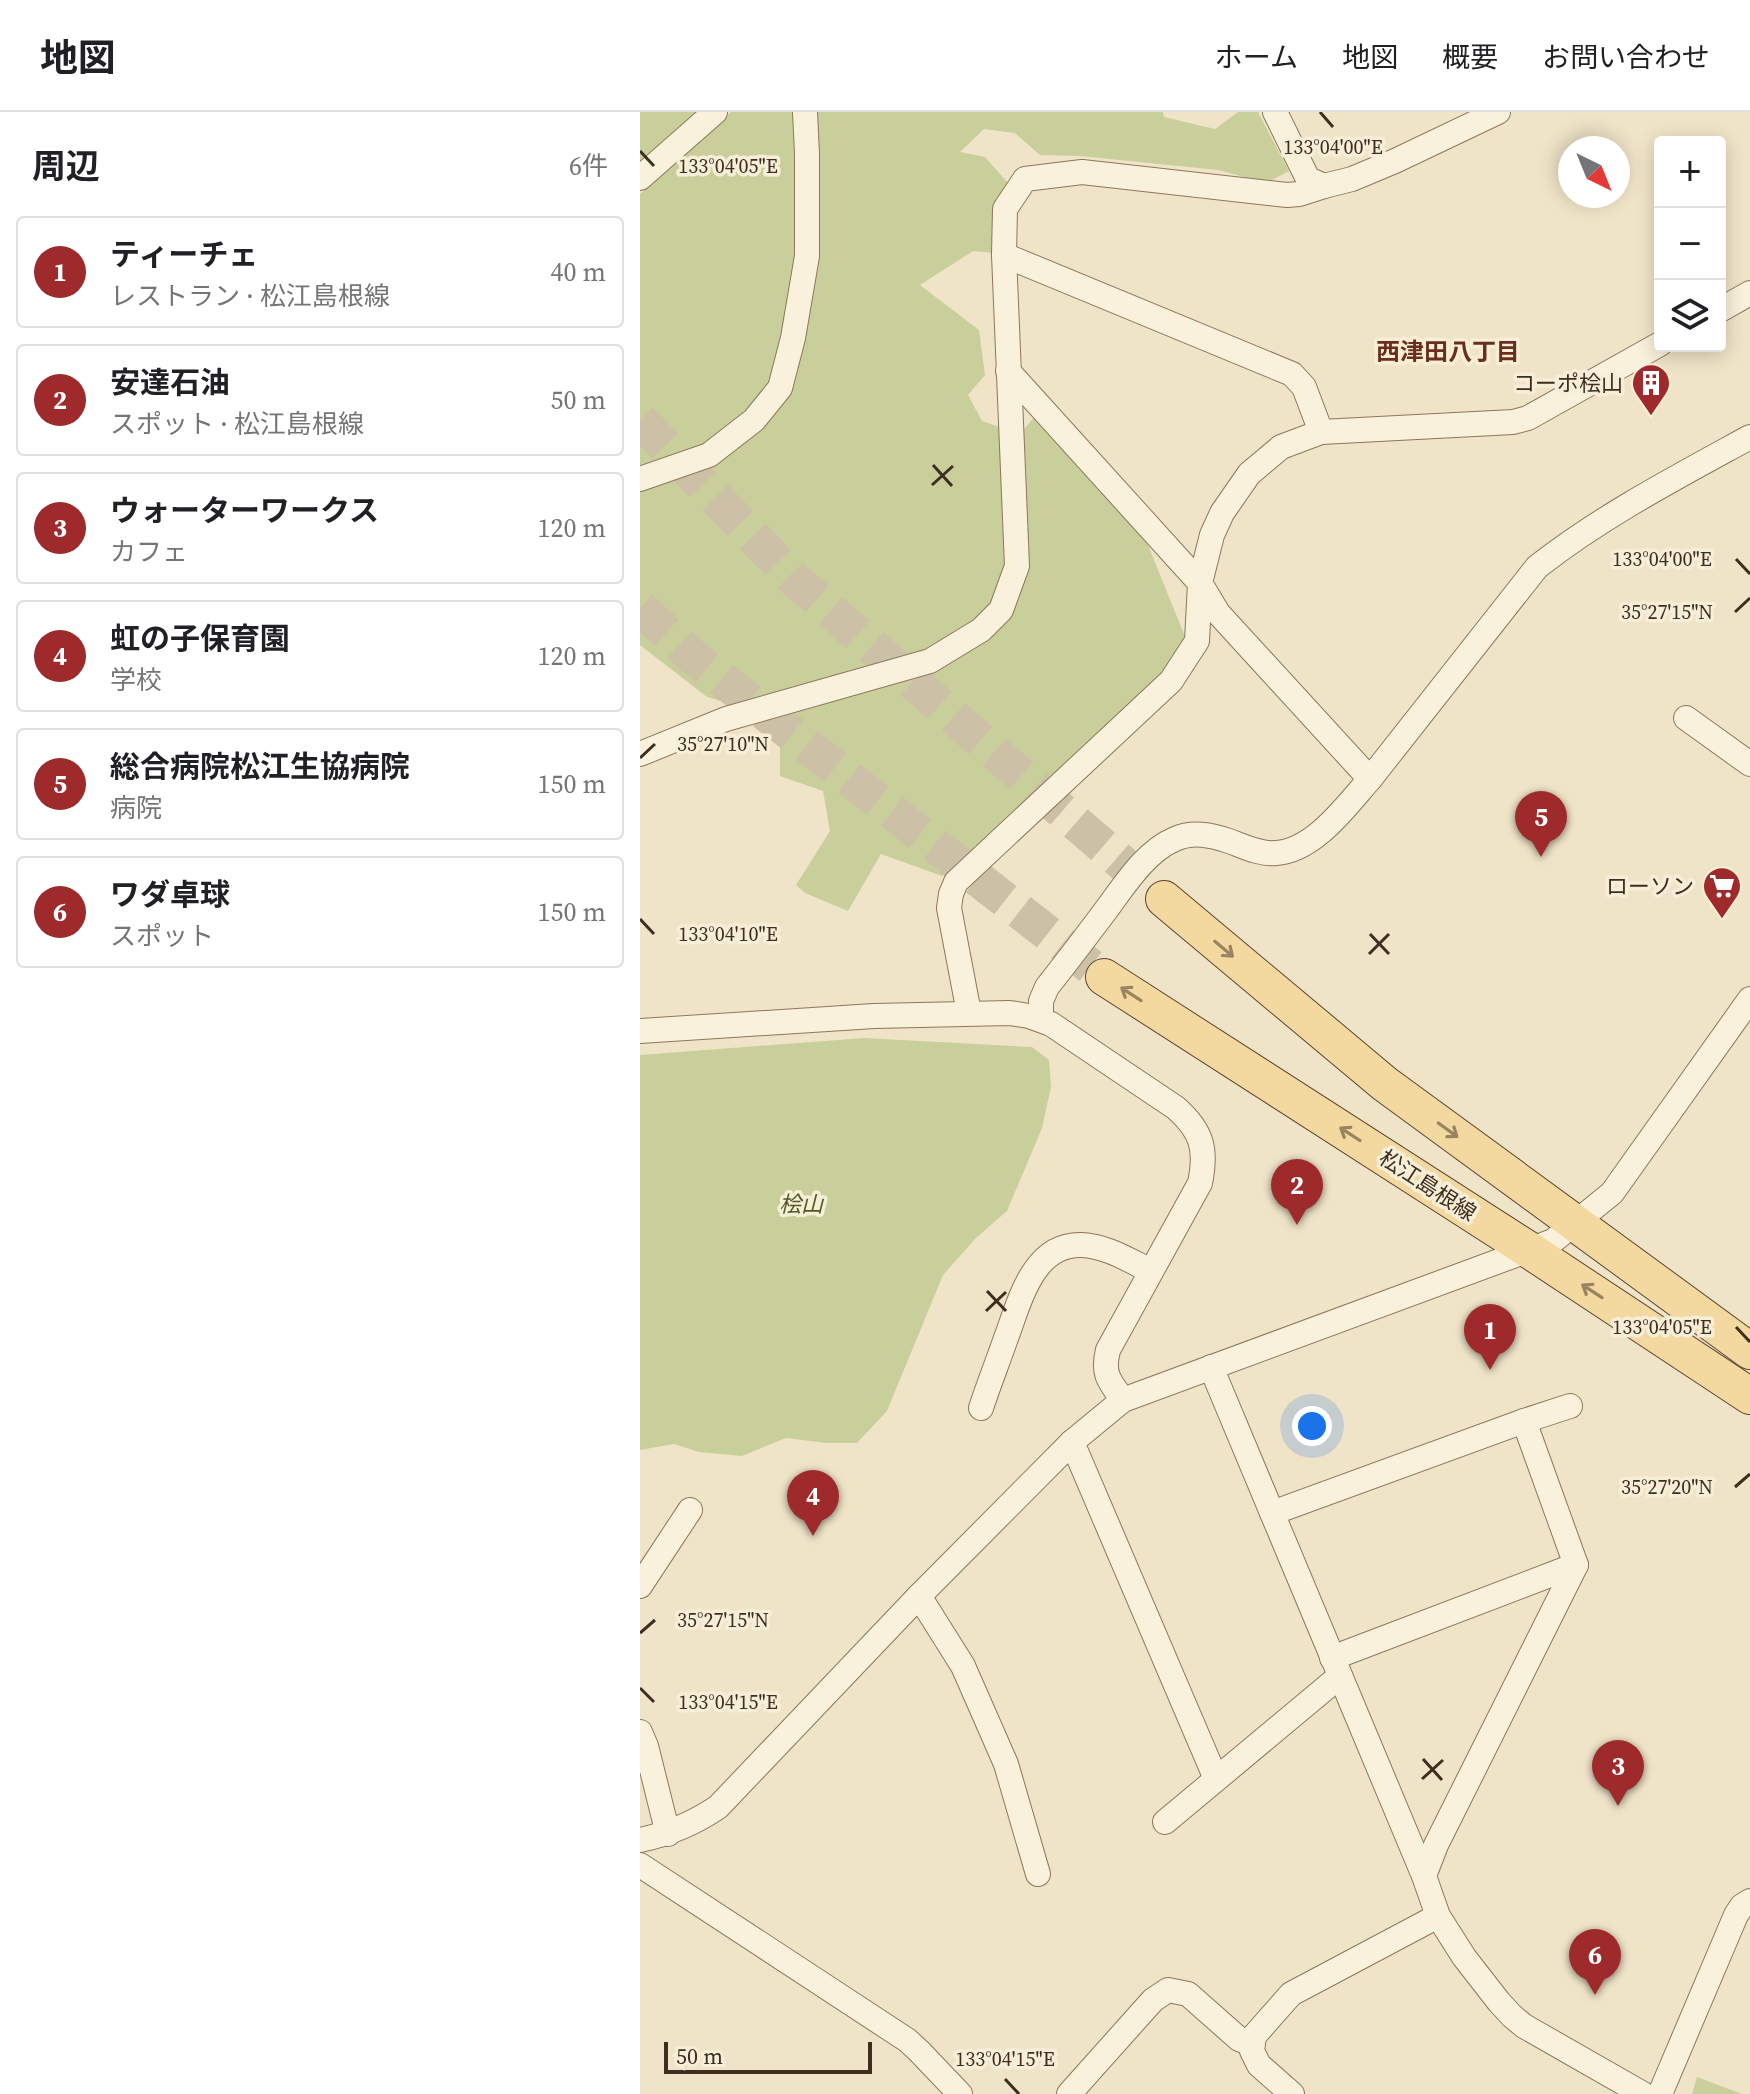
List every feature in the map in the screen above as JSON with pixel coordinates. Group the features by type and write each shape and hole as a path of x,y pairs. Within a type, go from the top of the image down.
{"main road":[{"path":"1164,899 1385,1084 1750,1351"},
{"name":"松江島根線","path":"1104,977 1750,1396"}],"street":[{"path":"640,178 715,112"},
{"path":"640,479 709,455 754,420 780,388 793,338 807,256 805,112"},
{"path":"1275,112 1308,179 1324,186"},
{"path":"640,754 726,719 930,661 981,630 1001,610 1017,566 1004,255 1005,209 1025,179 1082,172 1299,194 1352,179 1498,112"},
{"path":"1004,255 1292,374 1304,387 1321,432"},
{"path":"1726,307 1750,293"},
{"path":"969,1013 949,908 956,882 1171,681 1197,641 1200,583 1212,535 1228,503 1249,474 1281,447 1321,432 1513,422 1528,418 1654,347"},
{"path":"1008,371 1200,583 1218,613 1370,779"},
{"path":"1041,1019 1041,1001 1047,987 1140,866 1171,840 1199,834 1265,853 1301,847 1338,816 1370,779 1537,567 1569,542 1647,494 1750,437"},
{"path":"1686,718 1750,764"},
{"path":"640,1840 668,1834 702,1818 724,1801 919,1596 1072,1442 1123,1400 1553,1241 1576,1224 1612,1193 1750,999"},
{"path":"640,1031 874,1016 1010,1013 1041,1019 1176,1108 1198,1133 1204,1163 1200,1183 1108,1350 1104,1364 1108,1379 1123,1400"},
{"path":"981,1408 1026,1282 1047,1257 1071,1245 1093,1246 1151,1271"},
{"path":"1211,1367 1438,1916 1464,1957 1512,2016 1614,2088 1643,2094"},
{"path":"1272,1513 1570,1406"},
{"path":"1424,1876 1436,1845 1576,1565 1524,1421"},
{"path":"1072,1442 1216,1779"},
{"path":"640,1586 690,1510"},
{"path":"1165,1822 1336,1667 1576,1565"},
{"path":"919,1596 963,1666 1006,1764 1038,1874"},
{"path":"640,1732 668,1834"},
{"path":"640,1865 907,2040 960,2094"},
{"path":"1660,2094 1736,1915 1750,1901"},
{"path":"1292,2094 1259,2065 1252,2051 1254,2036 1291,1994 1438,1916"},
{"path":"1069,2094 1153,2000 1168,1990 1188,1994 1239,2039 1252,2044"}],"green space":[{"path":"640,112 697,112 640,167"},
{"path":"731,112 1163,112 1164,117 1215,129 1238,112 1258,112 1289,171 1266,183 1218,170 1040,155 1015,133 984,129 960,152 985,157 1008,183 997,198 994,253 973,251 920,285 979,330 985,375 968,395 982,421 1020,434 1037,414 1148,545 1186,639 1168,672 985,841 942,876 881,854 848,911 805,893 796,885 830,831 823,791 780,776 780,711 775,696 731,704 707,697 640,645 640,194"},
{"name":"桧山","path":"864,1038 1032,1047 1049,1060 1051,1087 1042,1128 1007,1211 976,1238 943,1275 887,1411 857,1443 786,1438 742,1456 699,1452 674,1444 640,1450 640,1055"},
{"path":"1697,2077 1742,2094 1692,2094"}],"tunnel":[{"path":"640,420 795,580 1164,899"},
{"path":"640,608 692,656 1104,977"}],"place":[{"name":"コーポ桧山","path":"1651,417"},
{"name":"総合病院松江生協病院","path":"1541,857"},
{"name":"ローソン","path":"1722,920"},
{"name":"安達石油","path":"1297,1225"},
{"name":"ティーチェ","path":"1490,1370"},
{"name":"虹の子保育園","path":"813,1536"},
{"name":"ウォーターワークス","path":"1618,1806"},
{"name":"ワダ卓球","path":"1595,1995"}],"district":[{"name":"西津田八丁目","path":"1448,352"}]}
